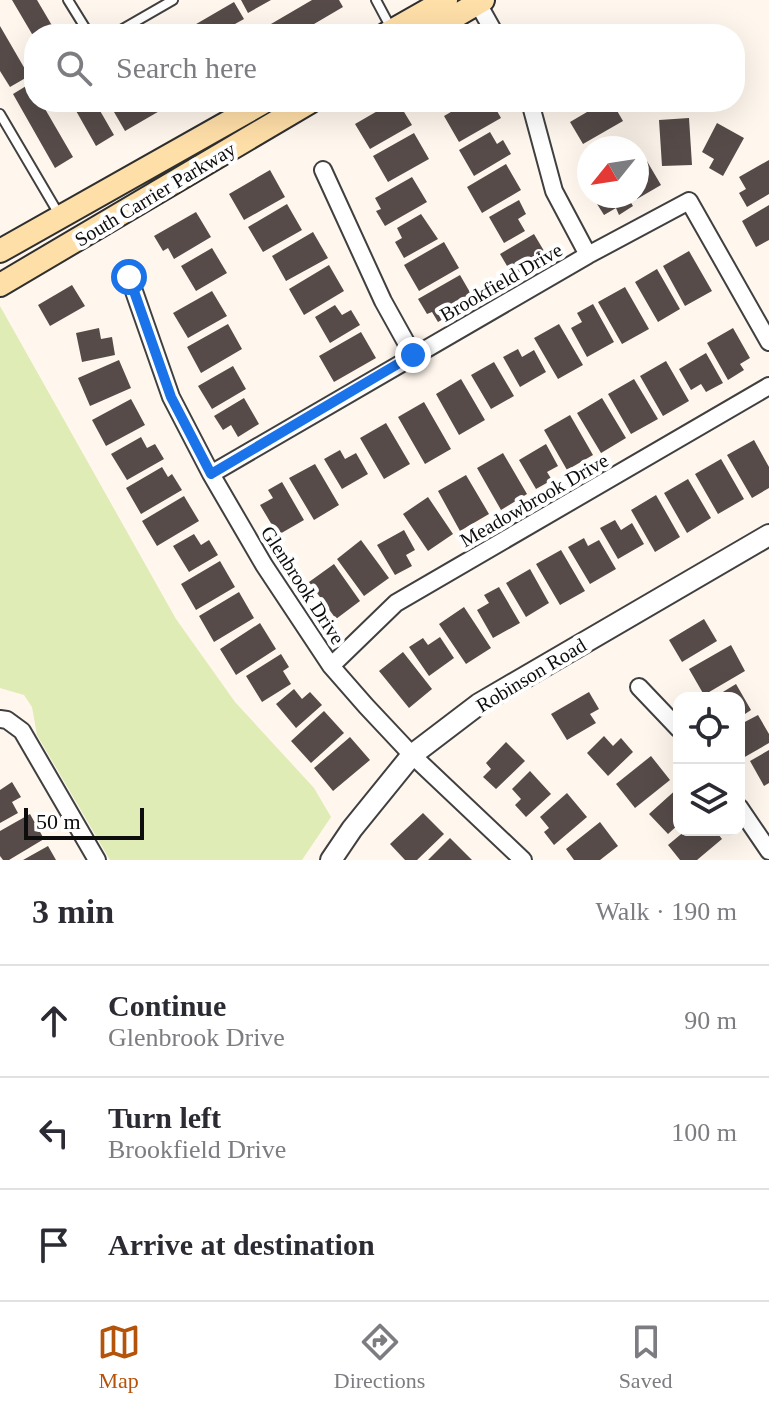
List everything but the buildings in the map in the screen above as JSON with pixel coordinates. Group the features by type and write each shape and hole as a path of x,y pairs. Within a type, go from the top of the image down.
{"main road":[{"path":"403,24 446,0"},
{"path":"441,24 479,1"},
{"name":"South Carrier Parkway","path":"0,251 246,112"},
{"name":"South Carrier Parkway","path":"0,285 293,112"}],"street":[{"path":"479,1 490,24"},
{"path":"533,112 554,191 588,255"},
{"path":"323,170 383,301 413,355"},
{"name":"Brookfield Drive","path":"211,474 588,255 689,201 769,342"},
{"name":"Glenbrook Drive","path":"129,277 171,397 264,565 331,666 412,755 523,860"},
{"name":"Meadowbrook Drive","path":"331,666 396,603 769,386"},
{"name":"Robinson Road","path":"331,860 412,755 479,704 769,535"},
{"path":"639,687 673,723"},
{"path":"4,719 22,731 97,860"},
{"path":"745,816 769,851"}],"lane":[{"path":"68,0 83,24"},
{"path":"131,24 173,0"},
{"path":"376,0 386,24"},
{"path":"0,114 60,216"}],"green space":[{"path":"0,306 176,619 235,702 314,788 331,817 302,860 110,860 37,735 32,707 24,695 0,688"}],"route":[{"path":"129,277 171,397 211,474 413,355"}]}
